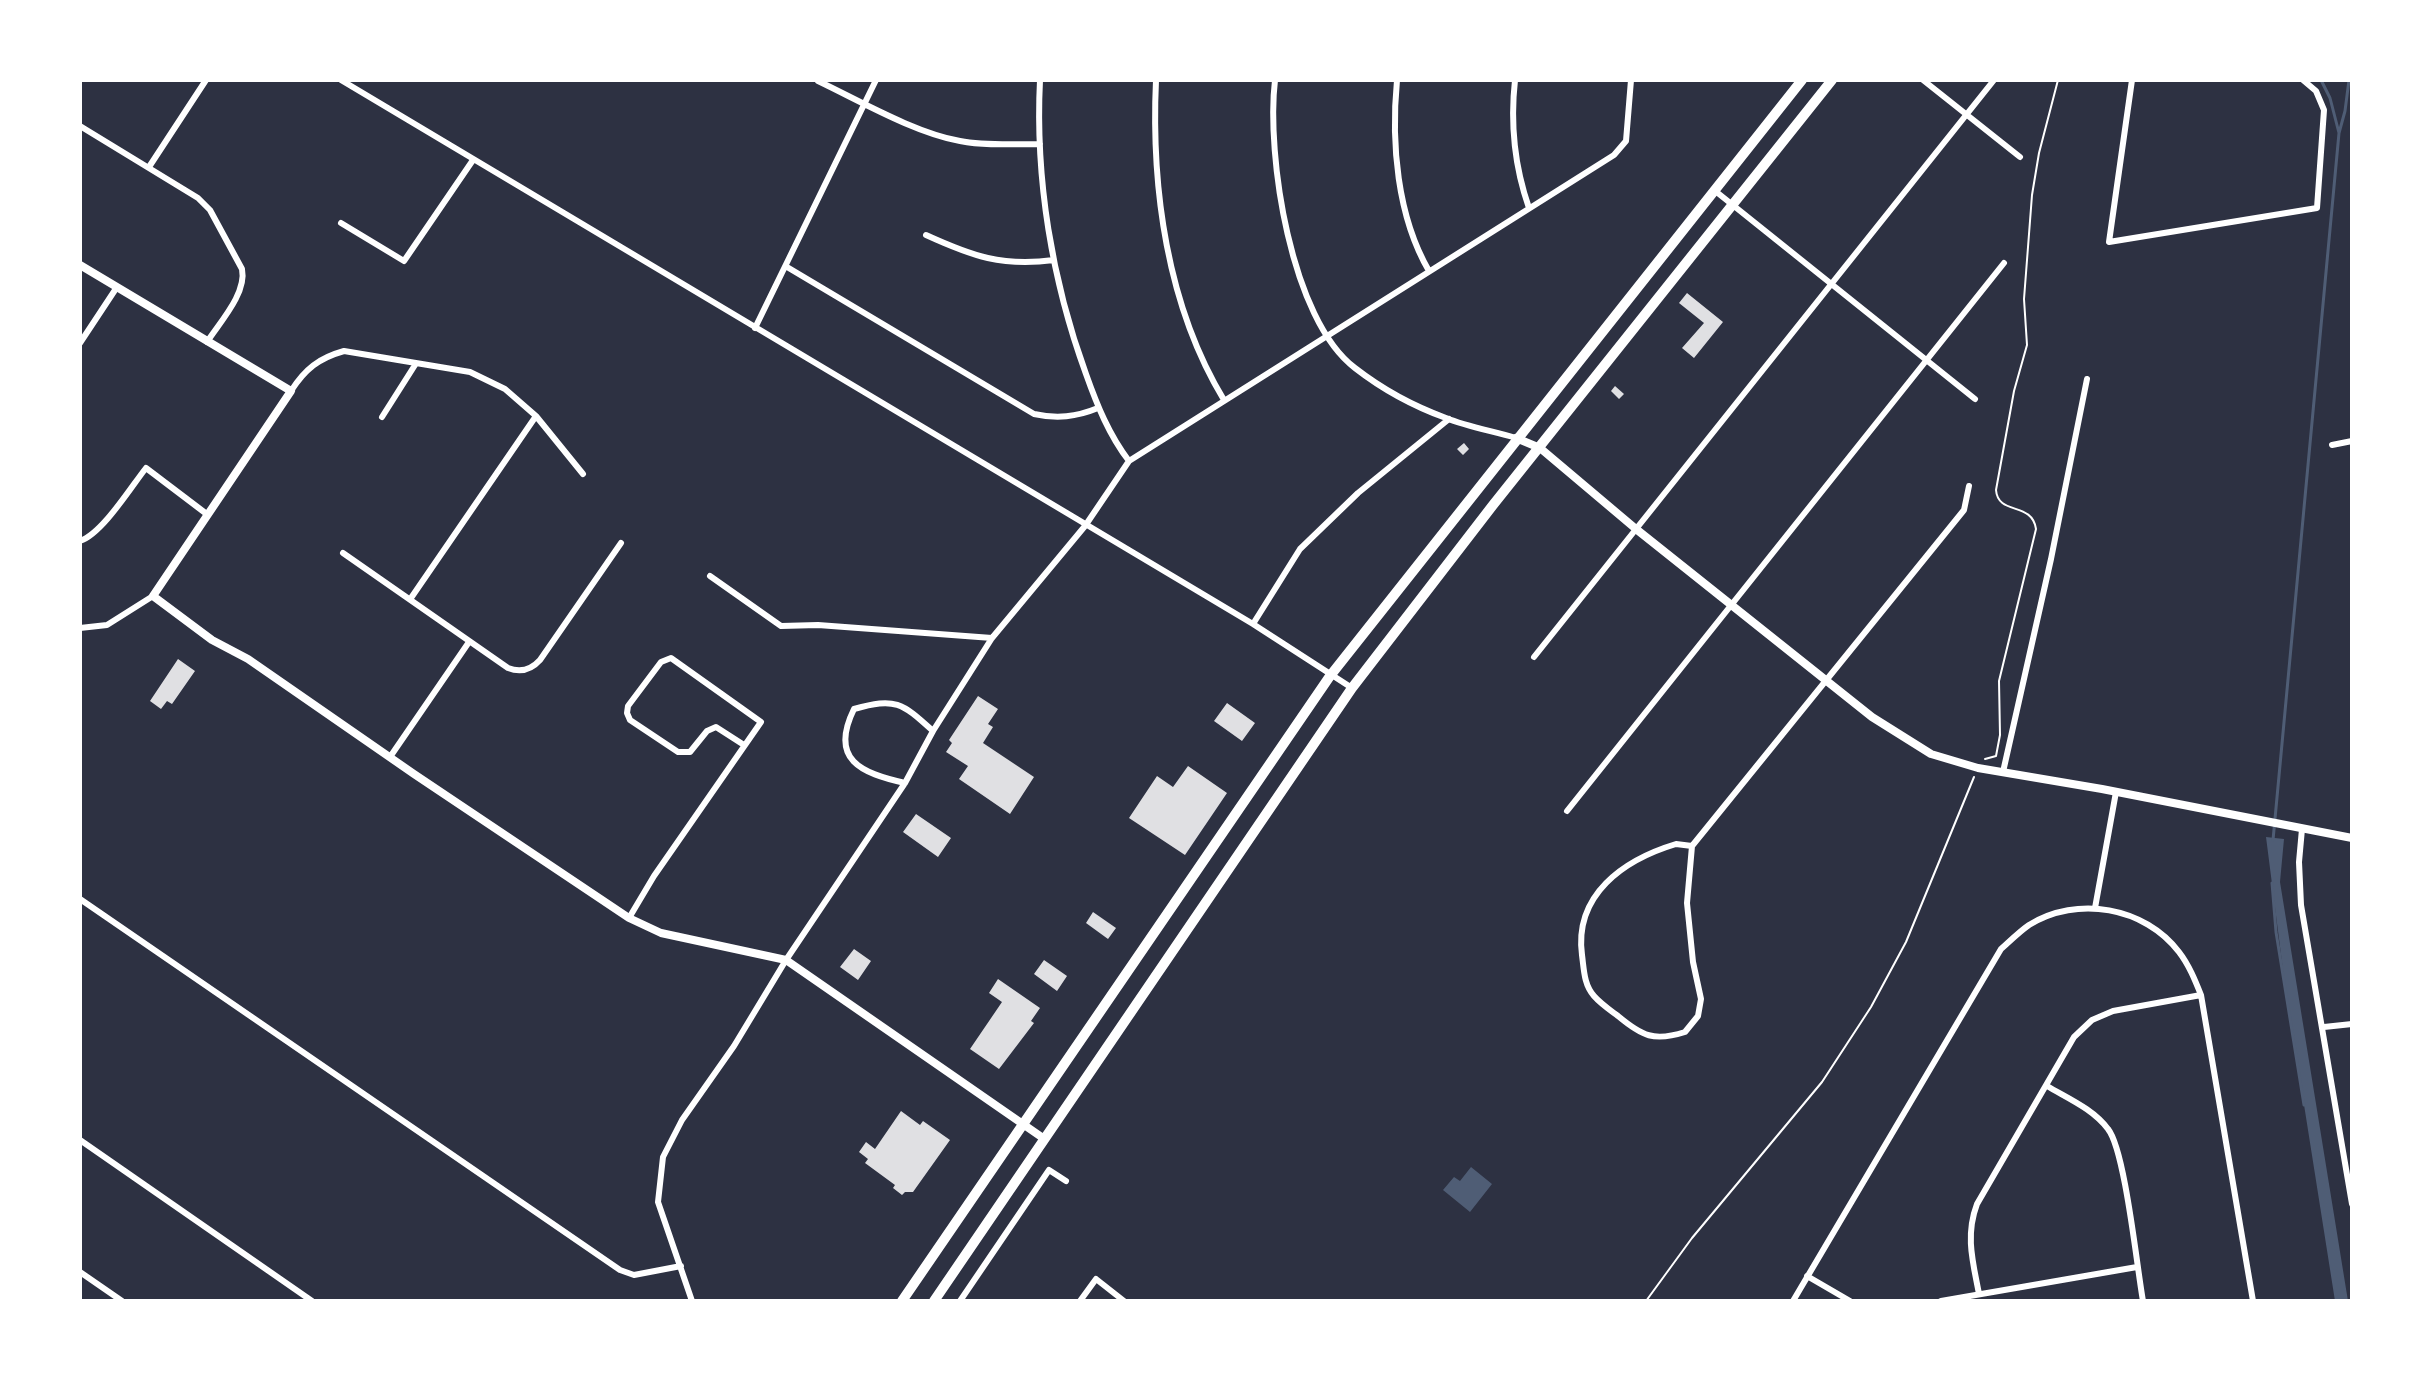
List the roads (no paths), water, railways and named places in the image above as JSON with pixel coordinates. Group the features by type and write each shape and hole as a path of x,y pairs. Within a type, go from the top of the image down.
{"main road":[{"path":"902,1301 1330,676 1802,80"},
{"path":"934,1301 1352,688 1832,80"}],"street":[{"path":"149,167 206,80"},
{"path":"341,80 1253,624 1352,688"},
{"path":"755,328 876,80"},
{"path":"1040,80 1040,144 1045,204 1071,334 1098,408 1116,444 1129,461"},
{"path":"1156,80 1154,126 1163,226 1188,323 1207,372 1224,400"},
{"path":"1275,80 1276,160 1294,261 1309,302 1328,336 1351,366 1401,399 1449,419 1540,448 1636,529 1872,717 1931,754 1964,765 2352,838"},
{"path":"1397,80 1394,108 1402,193 1413,238 1429,271"},
{"path":"1515,80 1512,103 1516,167 1529,208"},
{"path":"692,1301 658,1202 663,1157 682,1120 734,1046 786,960 905,783 933,731 992,638 1085,526 1129,461 1614,155 1626,141 1631,80"},
{"path":"1923,80 2020,157"},
{"path":"1534,657 1994,80"},
{"path":"2132,80 2109,242 2317,208 2324,110 2316,91 2303,80"},
{"path":"818,81 935,135 961,142 1040,144"},
{"path":"80,126 198,198 210,210 242,269 244,279 240,291 207,342"},
{"path":"341,223 404,261 473,160"},
{"path":"1714,190 1975,399"},
{"path":"926,235 973,256 1002,263 1029,264 1054,260"},
{"path":"1567,811 2004,263"},
{"path":"80,265 291,391"},
{"path":"787,267 1034,414 1053,418 1098,408"},
{"path":"80,343 117,287"},
{"path":"80,628 107,625 153,596 303,372 324,357 344,351 470,372 505,389 536,416 583,474"},
{"path":"382,417 415,365"},
{"path":"2003,772 2051,559 2087,379"},
{"path":"411,598 536,416"},
{"path":"1253,624 1300,549 1358,493 1449,419"},
{"path":"2332,445 2352,441"},
{"path":"80,541 102,523 146,468 208,515"},
{"path":"1692,846 1676,844 1651,851 1639,859 1605,883 1582,921 1580,936 1586,982 1593,995 1638,1032 1655,1038 1685,1032 1698,1016 1701,999 1693,962 1687,903 1692,846 1964,510 1969,486"},
{"path":"343,553 411,598 469,642 515,670 522,671 535,665 621,543"},
{"path":"710,576 781,626 818,625 992,638"},
{"path":"153,596 212,640 248,659 629,918 661,933 786,960 1043,1138"},
{"path":"390,757 469,642"},
{"path":"629,918 654,876 761,722 671,658 661,662 627,709 630,720 678,752 690,752 707,731 716,727 744,745"},
{"path":"905,783 871,775 856,764 844,744 854,709 879,701 901,705 933,731"},
{"path":"2095,908 2116,792"},
{"path":"2302,829 2299,862 2301,905 2352,1204"},
{"path":"80,899 620,1270 634,1275 681,1266"},
{"path":"1793,1301 2001,949 2030,925 2056,913 2095,908 2132,916 2163,935 2178,950 2201,995 2253,1301"},
{"path":"1979,1294 1969,1240 1977,1204 2074,1037 2092,1020 2113,1011 2201,995"},
{"path":"2324,1027 2352,1024"},
{"path":"2047,1086 2093,1113 2111,1132 2119,1156 2143,1301"},
{"path":"80,1140 312,1301"},
{"path":"960,1301 1049,1170 1066,1181"},
{"path":"1941,1301 2137,1267"},
{"path":"80,1272 122,1301"},
{"path":"1807,1276 1850,1301"},
{"path":"1080,1301 1096,1279 1124,1301"}],"water":[{"path":"2266,837 2284,839 2280,882 2348,1301 2335,1301 2284,978"},
{"path":"1471,1167 1492,1184 1470,1212 1443,1190 1454,1177 1460,1181"}],"waterway":[{"path":"2321,80 2330,98 2339,133"},
{"path":"2273,840 2339,133 2349,80"},
{"path":"2272,883 2276,932 2304,1105"}]}
